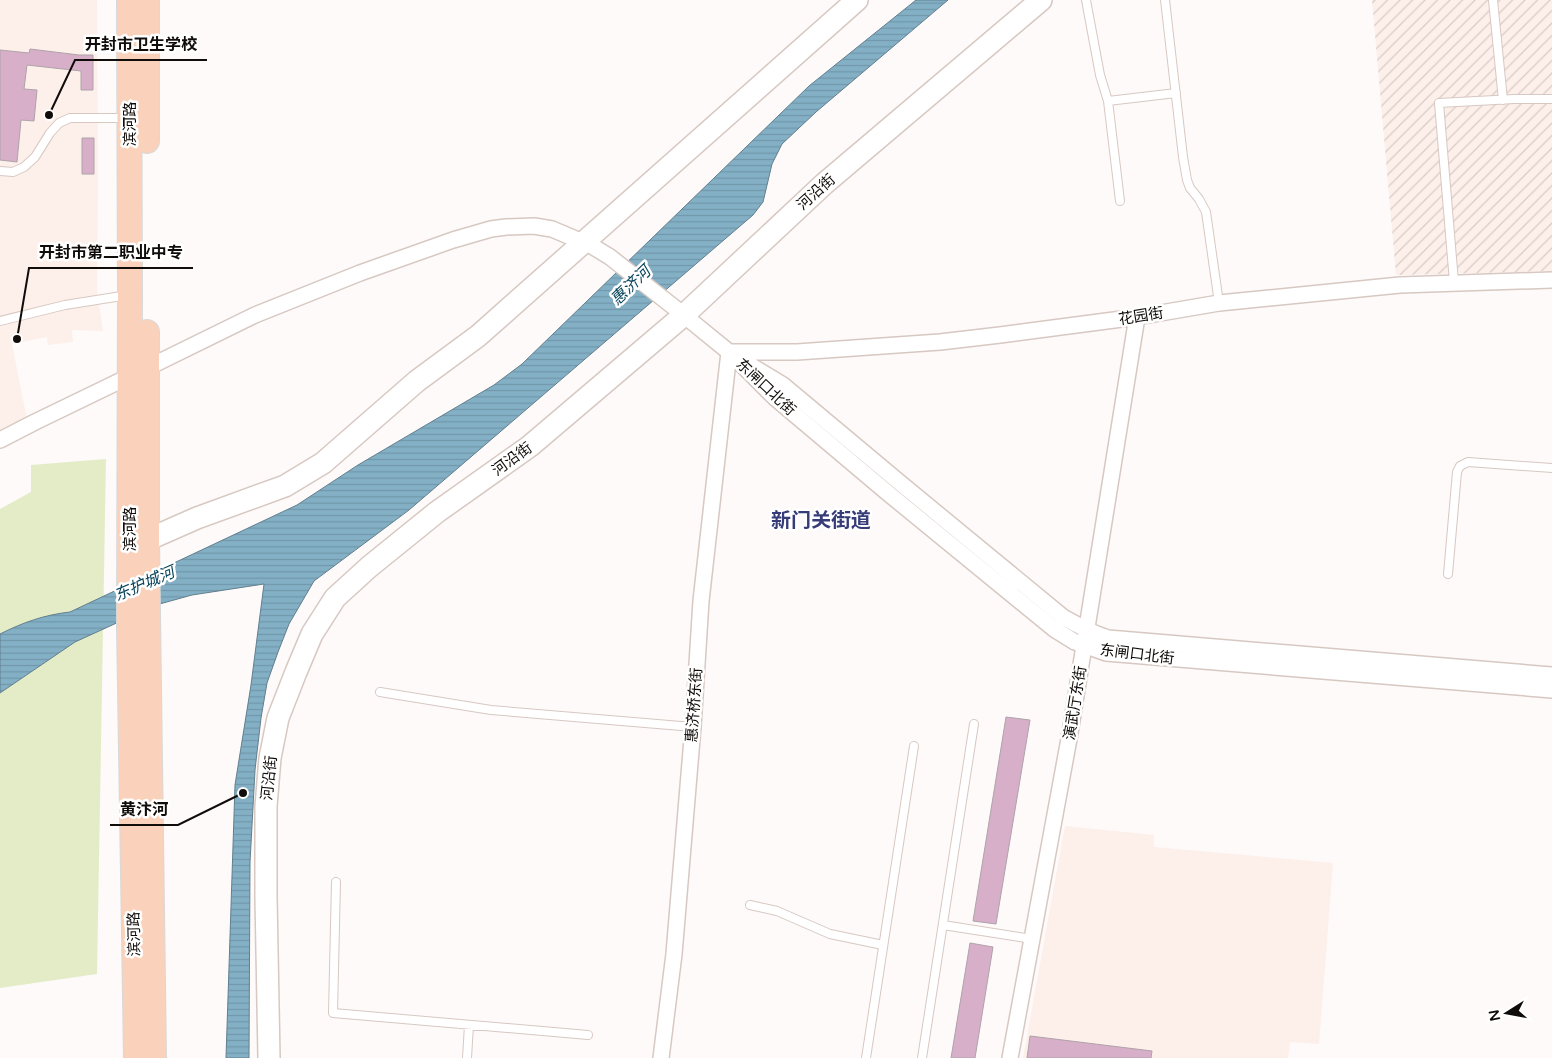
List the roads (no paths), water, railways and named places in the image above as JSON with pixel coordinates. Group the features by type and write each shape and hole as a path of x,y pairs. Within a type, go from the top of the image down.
{"main road":[{"name":"滨河路","path":"129,0 130,295 138,372"},
{"name":"滨河路","path":"136,1058 138,372 147,0"},
{"name":"滨河路","path":"138,623 154,1058"}],"street":[{"path":"138,542 285,486 323,463 417,381 478,336 857,0"},
{"name":"河沿街","path":"269,1058 266,806 270,758 278,718 312,634 335,598 369,567 437,512 530,446 824,184 1041,0"},
{"path":"0,440 255,315 360,273 453,240 491,229 520,225 552,229 584,242 610,258 729,352"},
{"name":"花园街","path":"729,352 797,352 940,342 1136,317 1219,303 1400,285 1552,280"},
{"name":"演武厅东街","path":"1010,1058 1069,739 1136,317"},
{"name":"东闸口北街","path":"729,352 783,385 1062,617 1086,630 1108,638 1552,675"},
{"name":"东闸口北街","path":"729,352 774,396 889,494 1054,629 1084,646 1106,653 1552,690"},
{"name":"惠济桥东街","path":"661,1058 674,954 701,601 729,352"}],"lane":[{"path":"1086,0 1100,76 1108,101 1120,201"},
{"path":"1165,0 1187,180 1190,188 1206,212 1219,303"},
{"path":"1493,0 1503,100"},
{"path":"1108,101 1176,93"},
{"path":"1454,282 1439,103 1552,100"},
{"path":"0,171 13,172 24,167 35,157 50,133 59,123 70,118 130,118"},
{"path":"0,321 65,305 130,295"},
{"path":"1448,574 1457,472 1460,466 1468,462 1552,468"},
{"path":"380,692 491,710 692,727"},
{"path":"922,1058 974,724"},
{"path":"866,1058 914,746"},
{"path":"336,882 333,1013 588,1035"},
{"path":"750,905 776,911 830,934 883,945"},
{"path":"943,925 1032,939"},
{"path":"467,1058 469,1025"}],"water":[{"path":"916,0 948,0 816,112 782,144 772,164 763,202 753,215 409,510 314,581 289,624 267,683 255,770 250,862 249,1058 226,1058 235,785 251,685 264,584 192,595 156,605 75,642 0,693 0,634 34,620 70,612 297,505 358,465 494,385 522,364 809,86"}],"place":[{"name":"开封市卫生学校","path":"49,115"},
{"name":"开封市第二职业中专","path":"17,339"},
{"name":"黄汴河","path":"243,793"}],"district":[{"name":"新门关街道","path":"821,520"}],"water label":[{"name":"惠济河","path":"630,285"},
{"name":"东护城河","path":"144,583"}]}
